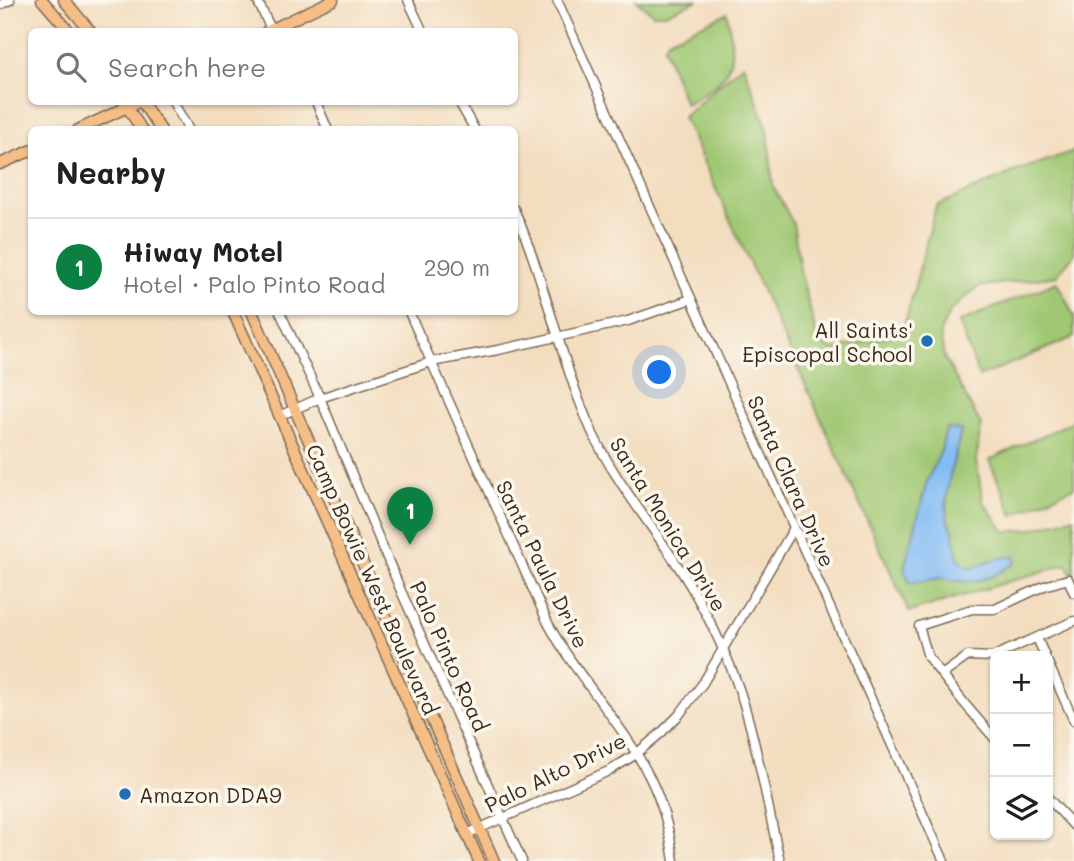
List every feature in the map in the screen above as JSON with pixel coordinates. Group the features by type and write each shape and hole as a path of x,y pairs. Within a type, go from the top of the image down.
{"main road":[{"path":"42,0 66,28"},
{"path":"64,0 88,28"},
{"path":"283,28 333,0"},
{"path":"86,126 125,105 139,126"},
{"path":"142,105 158,126"},
{"path":"0,164 28,152"},
{"name":"Camp Bowie West Boulevard","path":"234,315 479,861"},
{"name":"Camp Bowie West Boulevard","path":"253,315 494,861"},
{"path":"373,628 388,622"}],"street":[{"path":"0,5 10,0"},
{"path":"257,0 267,28"},
{"path":"408,0 421,28"},
{"name":"Santa Clara Drive","path":"557,0 944,861"},
{"path":"175,105 187,126"},
{"path":"317,105 326,126"},
{"path":"461,105 473,126"},
{"name":"Santa Monica Drive","path":"518,220 542,285 569,376 595,438 612,470 697,597 724,650 743,701 780,861"},
{"path":"279,416 320,398 431,362 628,321 691,299"},
{"name":"Palo Pinto Road","path":"281,315 522,861"},
{"name":"Santa Paula Drive","path":"410,315 548,623 564,653 650,777 661,804 674,861"},
{"name":"Palo Alto Drive","path":"467,834 611,770 636,754 679,715 724,650 794,528"},
{"path":"990,733 928,657 919,626 972,609 995,608 1044,586 1068,579 1074,593"},
{"path":"942,675 968,656 992,657 1074,621"},
{"path":"1037,638 1043,651"},
{"path":"1053,674 1074,721"},
{"path":"1053,802 1072,820"}],"green space":[{"path":"636,0 698,0 665,14 653,14"},
{"path":"727,13 731,46 728,69 713,87 685,104 664,47 668,40"},
{"path":"743,64 768,130 773,186 793,223 800,270 818,341 832,350 897,334 904,327 936,206 1011,173 1074,151 1074,255 1056,276 978,287 950,311 940,332 944,357 981,425 976,461 983,501 1005,532 1032,529 1074,517 1074,578 1067,564 909,612 683,117"},
{"path":"1057,282 1074,316 1074,337 979,377 959,322"},
{"path":"1074,421 1074,487 1013,515 989,460"}],"water":[{"path":"946,429 961,430 948,484 946,505 947,518 960,561 969,568 998,558 1015,556 1015,563 993,576 976,581 942,578 910,583 904,569 928,478 941,451"}],"place":[{"name":"All Saints' Episcopal School","path":"927,341"},
{"name":"Hiway Motel","path":"410,545"},
{"name":"Amazon DDA9","path":"125,794"}]}
